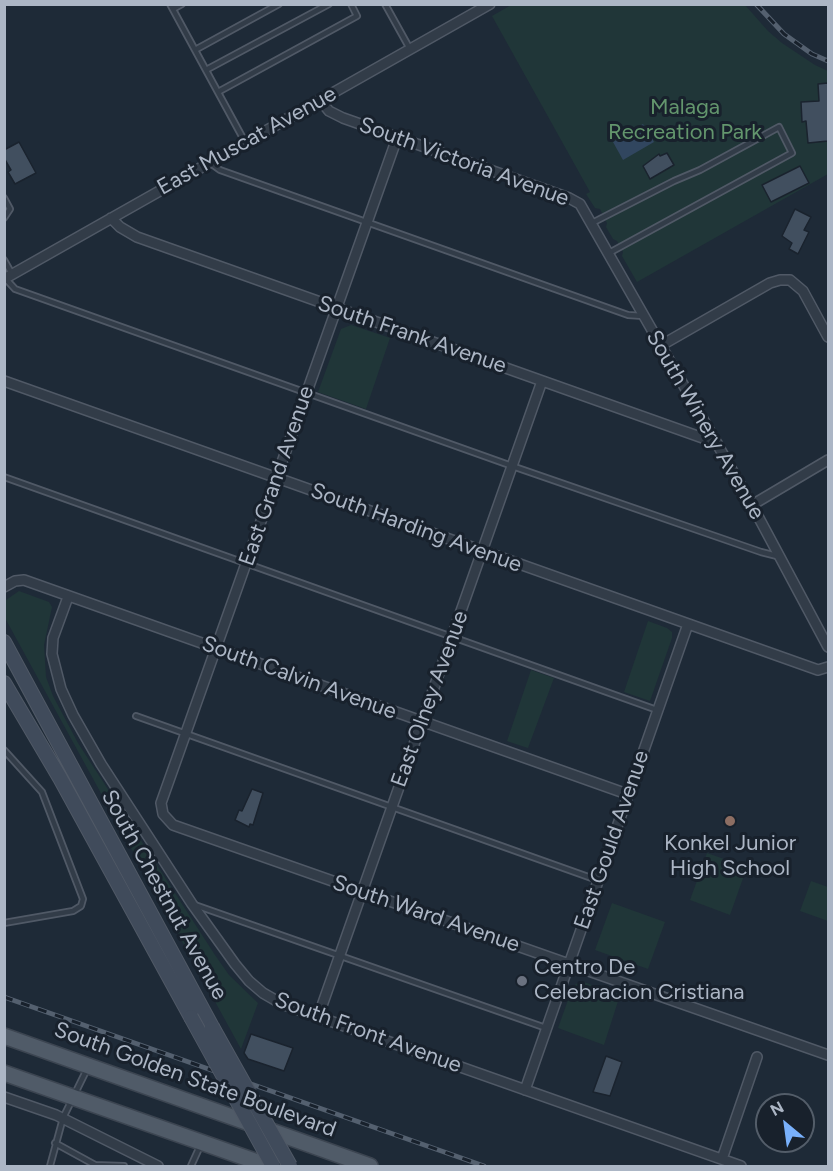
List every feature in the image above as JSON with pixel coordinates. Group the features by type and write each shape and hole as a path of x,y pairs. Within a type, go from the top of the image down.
{"main road":[{"name":"South Chestnut Avenue","path":"4,642 290,1167"},
{"name":"South Chestnut Avenue","path":"4,682 60,778 271,1167"},
{"name":"South Golden State Boulevard","path":"4,1036 370,1167"},
{"path":"4,1072 271,1167"}],"street":[{"name":"East Muscat Avenue","path":"7,277 490,4"},
{"name":"South Victoria Avenue","path":"320,100 329,111 343,118 569,198 580,204"},
{"name":"East Grand Avenue","path":"162,814 161,803 397,138"},
{"name":"South Winery Avenue","path":"580,204 752,505 828,647"},
{"name":"South Frank Avenue","path":"111,218 120,227 137,237 717,443"},
{"path":"660,346 770,283 790,280 803,291 828,337"},
{"name":"South Harding Avenue","path":"4,381 818,670 828,667"},
{"name":"East Olney Avenue","path":"318,1017 542,381"},
{"path":"752,505 828,460"},
{"name":"South Calvin Avenue","path":"4,587 15,581 24,580 627,795"},
{"name":"South Front Avenue","path":"68,597 53,638 52,654 61,689 73,715 101,764 192,904 249,981 263,993 282,1004 741,1167"},
{"name":"East Gould Avenue","path":"525,1090 688,624"},
{"name":"South Ward Avenue","path":"162,814 173,825 828,1055"},
{"path":"722,1160 757,1057"},
{"path":"4,1097 63,1118 158,1167"}],"lane":[{"path":"182,4 172,7 245,142"},
{"path":"261,4 265,12"},
{"path":"195,50 279,4"},
{"path":"206,70 328,4"},
{"path":"218,92 357,15 351,4"},
{"path":"385,4 410,49"},
{"path":"592,224 779,127 792,153 609,253"},
{"path":"209,162 220,171 628,315 643,316"},
{"path":"4,198 10,209 4,218"},
{"path":"4,260 7,277 15,289 512,466 780,557"},
{"path":"4,477 657,710"},
{"path":"136,716 597,880"},
{"path":"4,750 42,792 83,899 81,906 72,911 4,923"},
{"path":"192,904 546,1028"},
{"path":"50,1167 63,1118 89,1066"},
{"path":"192,1167 202,1142"},
{"path":"55,1143 95,1166 124,1167"}],"green space":[{"name":"Malaga Recreation Park","path":"513,4 745,5 782,43 828,71 828,174 637,282 622,256 623,252 617,241 613,239 606,227 607,223 600,209 595,208 586,194 590,192 492,16"},
{"path":"351,325 390,338 366,409 318,392 341,329"},
{"path":"19,591 49,602 52,607 44,645 46,677 53,696 78,743 215,955 229,975 258,1003 241,1049 5,618 6,600"},
{"path":"648,621 672,632 672,638 650,701 624,692"},
{"path":"531,670 554,678 528,748 507,741"},
{"path":"707,853 747,867 730,915 690,900"},
{"path":"811,881 828,887 828,921 800,911"},
{"path":"612,903 665,922 648,969 595,950"},
{"path":"581,981 620,995 604,1045 558,1028 573,986"}],"water":[{"path":"643,124 654,142 623,160 613,142"}],"building":[{"path":"828,83 828,141 808,143 806,121 802,122 801,102 819,101 818,84"},
{"path":"19,142 36,173 15,184 8,172 11,170 4,158 4,150"},
{"path":"667,153 674,165 650,179 643,166 659,154 660,156"},
{"path":"800,166 809,183 771,202 762,185"},
{"path":"795,209 811,217 804,230 809,232 798,254 789,249 792,243 782,236"},
{"path":"252,789 263,793 253,825 250,824 249,827 235,820 239,810 242,811"},
{"path":"251,1034 293,1048 284,1071 248,1059 244,1053"},
{"path":"606,1056 622,1062 610,1096 593,1092"}],"railway":[{"path":"756,4 784,34 812,54 828,61"},
{"path":"4,997 484,1166"}],"place":[{"name":"Konkel Junior High School","path":"730,821"},
{"name":"Centro De Celebracion Cristiana","path":"522,981"}]}
